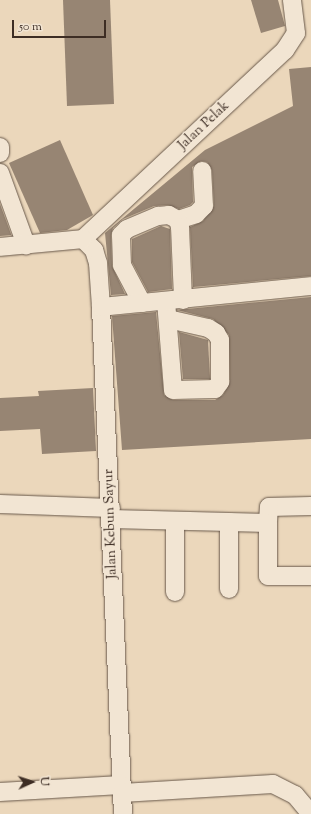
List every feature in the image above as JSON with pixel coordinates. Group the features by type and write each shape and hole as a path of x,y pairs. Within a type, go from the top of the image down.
{"street":[{"name":"Jalan Pelak","path":"83,239 285,50 296,33 292,0"},
{"path":"0,147 0,153"},
{"path":"178,220 196,214 204,206 202,172"},
{"path":"0,173 26,245"},
{"path":"142,303 122,265 121,235 127,229 158,216 170,215 178,220"},
{"path":"168,319 175,300 178,220"},
{"path":"0,247 83,239"},
{"name":"Jalan Kebun Sayur","path":"83,239 94,250 98,264 102,307 123,814"},
{"path":"102,307 311,286"},
{"path":"0,504 175,520 268,523"},
{"path":"311,506 270,507 268,523 268,576 311,576"},
{"path":"175,520 175,592"},
{"path":"229,589 230,522"},
{"path":"0,792 272,784 295,795 311,814"}],"building":[{"path":"63,0 110,0 114,104 67,106"},
{"path":"251,0 278,0 285,26 261,33"},
{"path":"311,67 311,276 193,287 190,227 203,221 214,206 212,170 207,162 201,161 192,167 193,202 190,205 179,209 168,205 154,206 123,219 113,228 111,235 112,266 125,294 111,295 105,233 205,150 293,106 289,69"},
{"path":"60,140 93,215 67,230 40,233 9,163"},
{"path":"0,204 11,234 11,235 0,236"},
{"path":"161,226 170,229 172,289 148,292 132,262 132,239"},
{"path":"311,297 311,439 122,450 112,316 156,312 164,395 173,400 215,400 223,395 230,382 229,335 213,319 177,310"},
{"path":"179,332 208,340 210,379 183,379"},
{"path":"93,388 96,451 42,454 40,429 0,431 0,398 39,396 38,391"}]}
